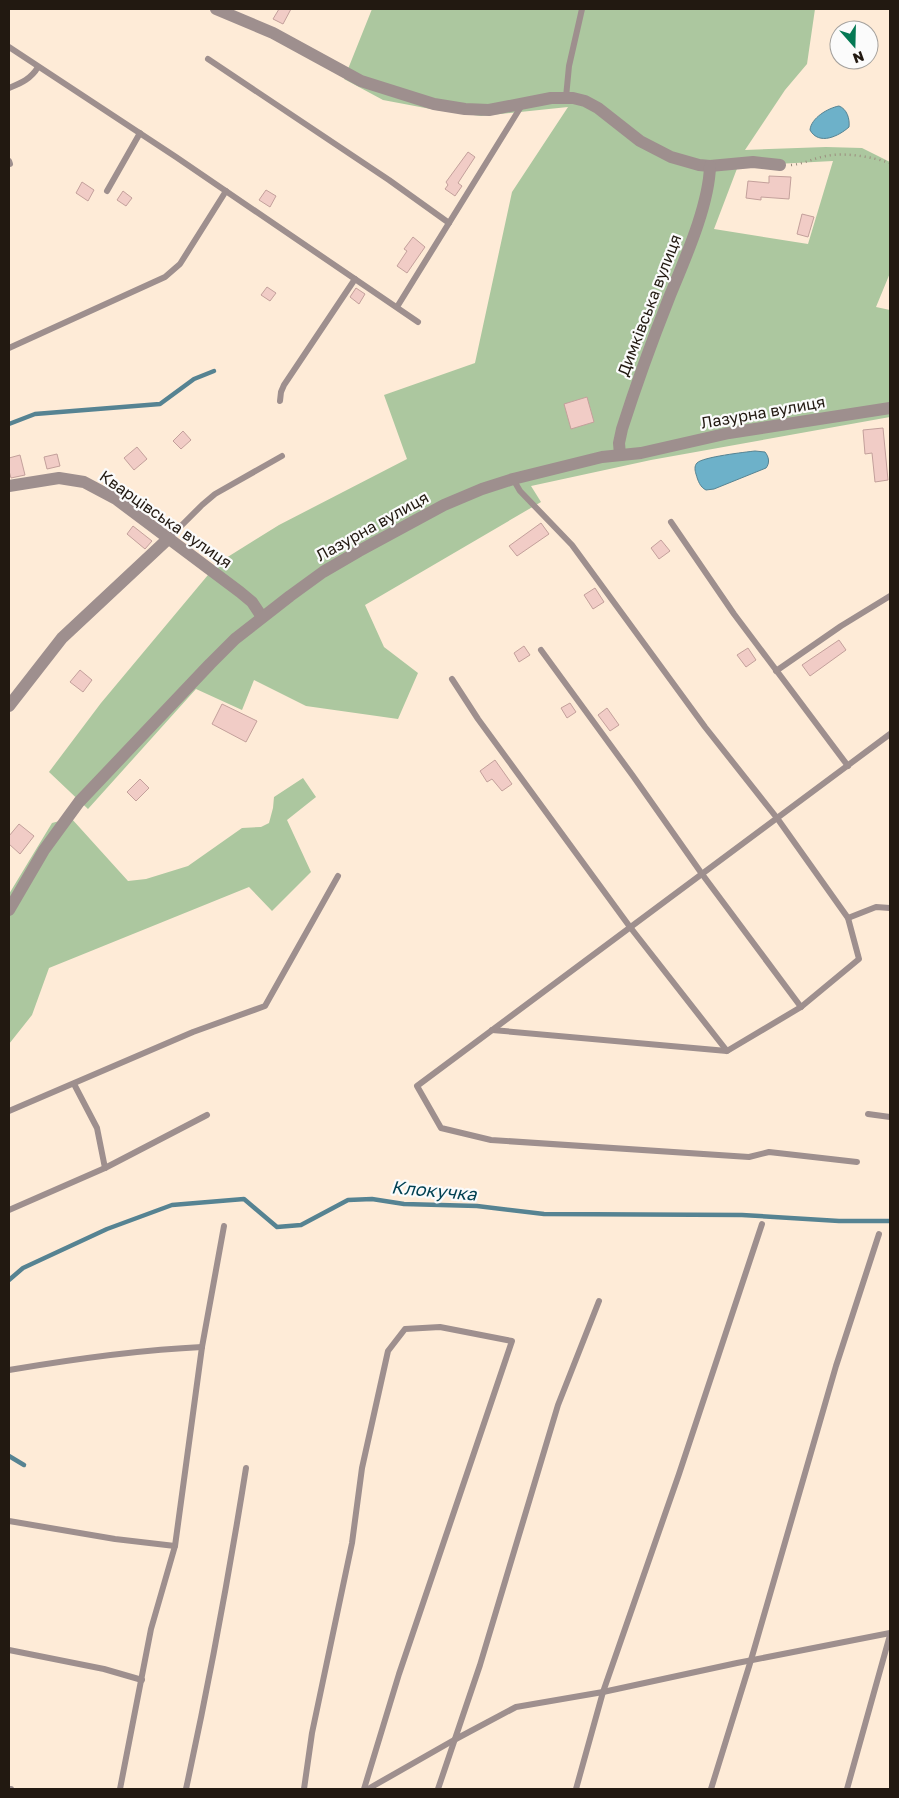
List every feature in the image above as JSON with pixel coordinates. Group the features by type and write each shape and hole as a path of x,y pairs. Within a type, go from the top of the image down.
{"street":[{"path":"216,9 266,30 356,79 376,87 434,104 465,109 493,110 551,98 566,97 579,99 598,108 640,141 658,151 699,165 710,166 753,162 780,165"},
{"name":"Димківська вулиця","path":"620,455 620,437 627,412 689,246 709,186 710,166"},
{"name":"Лазурна вулиця","path":"9,910 44,850 79,802 216,658 262,617 311,580 358,551 452,502 482,489 513,479 729,433 890,408"},
{"name":"Кварцівська вулиця","path":"9,486 59,478 84,482 116,499 169,538 252,602 262,617"},
{"path":"9,706 44,659 71,630 169,538"}],"lane":[{"path":"566,97 569,66 582,9"},
{"path":"9,46 38,68 140,133 418,322"},
{"path":"208,58 389,180 449,223"},
{"path":"9,88 27,80 35,74 38,68"},
{"path":"397,307 522,104"},
{"path":"107,191 140,133"},
{"path":"9,348 166,277 180,264 226,191"},
{"path":"280,401 284,385 355,279"},
{"path":"169,538 215,494 282,456"},
{"path":"492,1030 727,1051 801,1007 860,959 848,918 777,818 699,719 572,545 520,491 513,479"},
{"path":"671,522 734,614 848,766"},
{"path":"776,671 841,626 890,596"},
{"path":"541,650 702,874 801,1007"},
{"path":"452,679 478,719 630,927 727,1051"},
{"path":"857,1162 769,1152 749,1157 491,1140 441,1128 417,1086 890,734"},
{"path":"9,1111 193,1032 265,1006 338,876"},
{"path":"848,918 876,907 890,908"},
{"path":"74,1084 97,1128 105,1168"},
{"path":"868,1114 890,1117"},
{"path":"9,1210 105,1168 207,1115"},
{"path":"576,1789 603,1692 676,1483 762,1224"},
{"path":"120,1789 151,1629 175,1546 202,1347 224,1226"},
{"path":"711,1789 751,1660 836,1366 880,1234"},
{"path":"438,1789 480,1665 558,1405 599,1302"},
{"path":"304,1789 312,1733 352,1543 362,1468 388,1351 405,1329 440,1327 512,1341 399,1674 366,1789"},
{"path":"9,1370 147,1350 202,1347"},
{"path":"186,1789 205,1700 246,1468"},
{"path":"9,1521 115,1539 175,1546"},
{"path":"366,1789 516,1708 890,1634 847,1789"},
{"path":"9,1650 94,1667 142,1680"}],"path":[{"path":"780,165 799,164 826,156 868,156 890,162"}],"green space":[{"path":"372,9 815,9 807,64 785,90 745,150 826,147 862,148 890,162 890,273 876,307 890,310 890,417 651,460 531,486 541,502 365,605 384,647 418,673 398,719 306,706 254,680 242,710 196,689 88,809 49,772 101,703 218,563 279,525 407,459 384,395 475,363 512,192 568,107 481,116 383,100 344,79","holes":["833,161 808,244 714,229 738,166"]},
{"path":"303,778 316,797 287,820 311,872 272,911 249,887 49,968 32,1015 9,1044 9,894 52,823 71,818 128,881 146,879 188,866 242,828 261,827 269,823 274,797"}],"water":[{"path":"839,106 844,109 847,115 849,127 840,134 829,138 818,138 814,135 810,130 813,121 825,111"},
{"path":"755,451 765,452 768,458 766,468 714,489 706,490 700,484 695,468 697,463 724,455"}],"building":[{"path":"279,9 291,9 283,24 273,19"},
{"path":"468,152 475,157 458,183 462,186 455,196 445,189 448,185 446,182"},
{"path":"769,176 791,177 789,199 761,197 761,200 746,198 748,181 769,183"},
{"path":"82,182 94,190 88,201 76,193"},
{"path":"266,190 276,196 270,207 259,200"},
{"path":"123,191 132,198 126,206 117,200"},
{"path":"802,214 814,217 808,237 797,234"},
{"path":"413,237 425,247 407,273 397,266 407,251 404,249"},
{"path":"267,287 276,293 270,301 261,295"},
{"path":"356,288 365,294 359,304 350,297"},
{"path":"587,397 594,422 571,429 564,404"},
{"path":"883,428 888,480 875,482 872,453 865,454 863,430"},
{"path":"183,431 191,440 181,449 173,441"},
{"path":"137,447 147,459 134,470 124,458"},
{"path":"57,454 60,466 47,469 44,457"},
{"path":"20,455 25,475 11,478 9,458"},
{"path":"541,523 549,534 517,556 509,546"},
{"path":"133,526 152,541 145,549 127,534"},
{"path":"661,540 670,551 659,559 651,548"},
{"path":"595,588 604,602 593,609 584,595"},
{"path":"839,640 846,650 810,676 802,665"},
{"path":"524,646 530,655 519,662 514,653"},
{"path":"748,648 756,660 746,667 737,655"},
{"path":"80,670 92,680 83,692 70,682"},
{"path":"570,703 576,712 567,718 561,708"},
{"path":"222,704 257,721 246,742 212,724"},
{"path":"607,708 619,725 610,731 598,715"},
{"path":"495,760 512,784 502,791 492,779 487,782 480,771"},
{"path":"140,779 149,788 136,801 127,792"},
{"path":"19,824 34,836 20,854 9,844 9,836"}],"waterway":[{"path":"9,424 35,414 160,404 194,379 214,371"},
{"name":"Клокучка","path":"9,1280 23,1268 107,1229 172,1205 244,1199 277,1227 301,1225 348,1200 372,1199 404,1204 477,1206 544,1214 742,1215 839,1221 890,1221"},
{"path":"9,1456 24,1465"}]}
